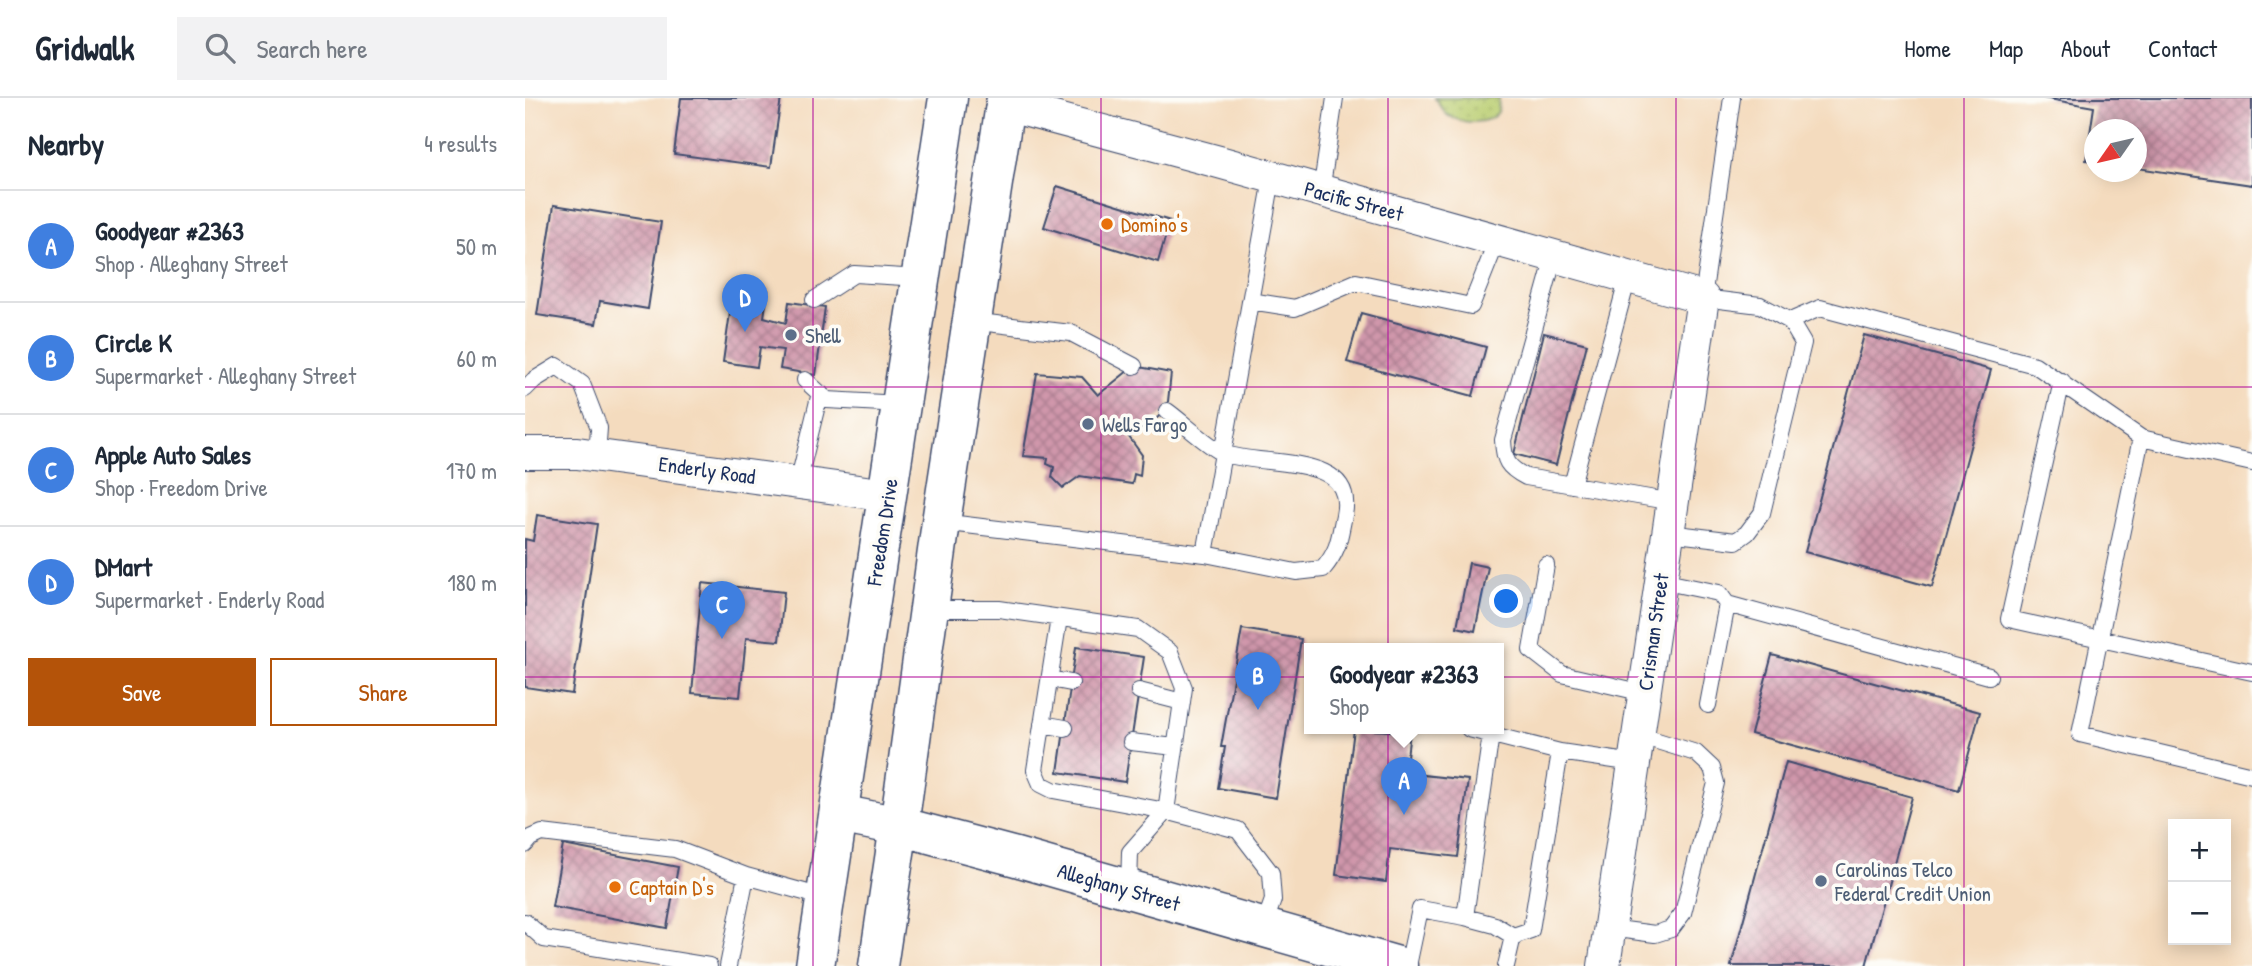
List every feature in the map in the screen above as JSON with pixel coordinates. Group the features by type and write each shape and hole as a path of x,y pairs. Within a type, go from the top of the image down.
{"main road":[{"name":"Freedom Drive","path":"815,966 948,98"},
{"path":"878,966 1003,100"},
{"name":"Alleghany Street","path":"839,814 899,826 1398,966"}],"street":[{"name":"Pacific Street","path":"1003,100 1272,179 1703,298"},
{"name":"Crisman Street","path":"1604,966 1703,298"},
{"name":"Enderly Road","path":"525,453 597,455 888,495"}],"lane":[{"path":"1321,192 1335,98"},
{"path":"1554,257 1503,440 1504,458 1514,470 1526,477 1572,485 1736,541 1747,533 1762,513 1803,343 1790,321 1761,305 1703,298 1732,98"},
{"path":"1205,554 1272,179"},
{"path":"1250,300 1295,308 1356,282 1471,306 1497,241"},
{"path":"814,300 854,274 920,278"},
{"path":"1572,485 1628,277"},
{"path":"1790,321 1820,309 2035,365 2141,438 2252,463"},
{"path":"971,321 1071,333 1134,366"},
{"path":"525,389 557,366 582,384 599,428 597,455"},
{"path":"805,380 827,400 901,404"},
{"path":"2061,381 2009,619 2252,672"},
{"path":"798,483 820,393"},
{"path":"941,522 1205,554 1296,572 1323,569 1336,554 1347,501 1340,484 1319,469 1222,453 1167,411"},
{"path":"2141,438 2080,734 2252,775"},
{"path":"1546,565 1531,650 1562,674 1644,694"},
{"path":"1661,581 1719,593 1727,604 1989,676"},
{"path":"1708,705 1727,604"},
{"path":"929,609 999,609 1138,629 1170,652 1184,688 1166,811 1130,852 1129,890"},
{"path":"1059,618 1035,770 1041,784 1053,790 1166,811 1238,830 1271,873 1273,900 1263,928"},
{"path":"1049,679 1071,683"},
{"path":"1139,691 1182,702"},
{"path":"1042,724 1065,728"},
{"path":"1465,918 1491,734 1560,752 1636,749 1696,753 1712,768 1716,783 1683,913 1671,929 1655,934 1609,928"},
{"path":"1131,742 1175,747"},
{"path":"1408,966 1420,909 1495,925 1513,936 1531,930 1560,752"},
{"path":"525,845 531,838 542,833 675,849 746,876 826,898"},
{"path":"728,966 746,876"},
{"path":"525,922 544,939 709,966"},
{"path":"1506,966 1513,936"}],"green space":[{"path":"1435,98 1499,98 1498,112 1482,121 1461,121 1447,115"}],"building":[{"path":"681,98 781,98 771,167 674,154"},
{"path":"2043,98 2252,98 2252,185 2147,169 2147,119 2092,119 2094,107"},
{"name":"Domino's","path":"1057,186 1170,221 1158,262 1044,227"},
{"path":"554,205 661,222 648,309 600,301 596,324 537,315"},
{"path":"734,285 768,290 764,317 786,323 789,302 825,307 816,375 780,369 783,350 760,347 757,367 723,362"},
{"path":"1361,313 1486,347 1473,396 1347,362"},
{"path":"1544,333 1587,344 1556,465 1514,454"},
{"path":"1864,335 1991,370 1932,587 1805,552"},
{"name":"Wells Fargo","path":"1134,366 1171,373 1167,411 1129,437 1142,455 1140,476 1134,474 1132,484 1080,476 1063,488 1052,477 1054,467 1047,464 1048,458 1023,456 1037,373 1082,377 1098,395"},
{"path":"537,515 597,524 572,694 525,687 525,539 533,541"},
{"path":"1469,563 1488,567 1475,631 1457,627"},
{"path":"702,583 784,592 779,641 746,638 740,697 692,693"},
{"path":"1242,629 1301,639 1276,798 1218,788 1225,747 1221,747"},
{"path":"1076,647 1144,657 1125,782 1058,772"},
{"path":"1772,655 1980,712 1959,790 1751,734"},
{"path":"1353,734 1410,734 1405,773 1468,780 1458,857 1390,849 1386,882 1336,875"},
{"name":"Carolinas Telco Federal Credit Union","path":"1786,762 1912,797 1866,966 1731,966"},
{"name":"Captain D's","path":"563,845 678,867 667,928 552,907"}],"place":[{"name":"Domino's","path":"1107,224"},
{"name":"DMart","path":"745,332"},
{"name":"Shell","path":"791,335"},
{"name":"Wells Fargo","path":"1088,424"},
{"name":"Apple Auto Sales","path":"722,639"},
{"name":"Circle K","path":"1258,710"},
{"name":"Goodyear #2363","path":"1404,815"},
{"name":"Carolinas Telco Federal Credit Union","path":"1821,881"},
{"name":"Captain D's","path":"615,887"}]}
